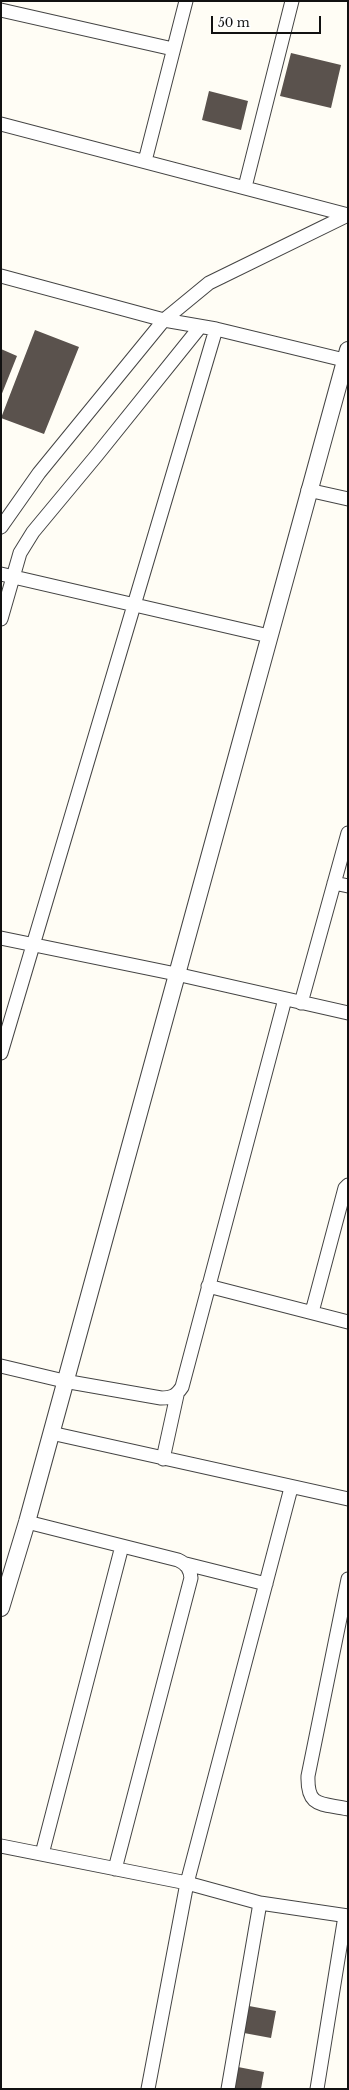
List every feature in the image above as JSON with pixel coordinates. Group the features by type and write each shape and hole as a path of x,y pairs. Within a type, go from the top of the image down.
{"street":[{"path":"145,161 186,1"},
{"path":"245,187 292,1"},
{"path":"1,10 173,49"},
{"path":"1,124 348,215 209,284 164,320 39,473 1,527"},
{"path":"1,276 164,320 216,329 347,358 308,490 64,1381 27,1522 1,1608"},
{"path":"1,619 7,575 33,532 200,327"},
{"path":"1,1053 133,604 216,329"},
{"path":"308,490 348,499"},
{"path":"7,575 269,636"},
{"path":"301,1004 348,833"},
{"path":"334,883 348,886"},
{"path":"1,938 176,974 301,1004 348,1013"},
{"path":"163,1458 177,1395 182,1387 285,999"},
{"path":"312,1312 345,1188 348,1185"},
{"path":"208,1286 348,1322"},
{"path":"1,1366 64,1381 161,1398 169,1398 177,1395"},
{"path":"51,1433 291,1488 348,1499"},
{"path":"148,2089 187,1883 291,1488"},
{"path":"27,1522 266,1584"},
{"path":"42,1854 122,1546"},
{"path":"115,1869 191,1578 186,1564"},
{"path":"348,1579 308,1776 308,1791 311,1798 316,1802 348,1808"},
{"path":"1,1846 187,1883 260,1903 346,1916 317,2089"},
{"path":"228,2089 260,1903"}],"building":[{"path":"291,53 341,65 331,108 280,96"},
{"path":"209,91 248,101 241,130 202,120"},
{"path":"35,330 79,347 44,434 1,418"},
{"path":"1,349 17,356 1,396"},
{"path":"249,2006 276,2011 271,2038 244,2033"},
{"path":"238,2067 264,2072 261,2089 234,2089"}]}
